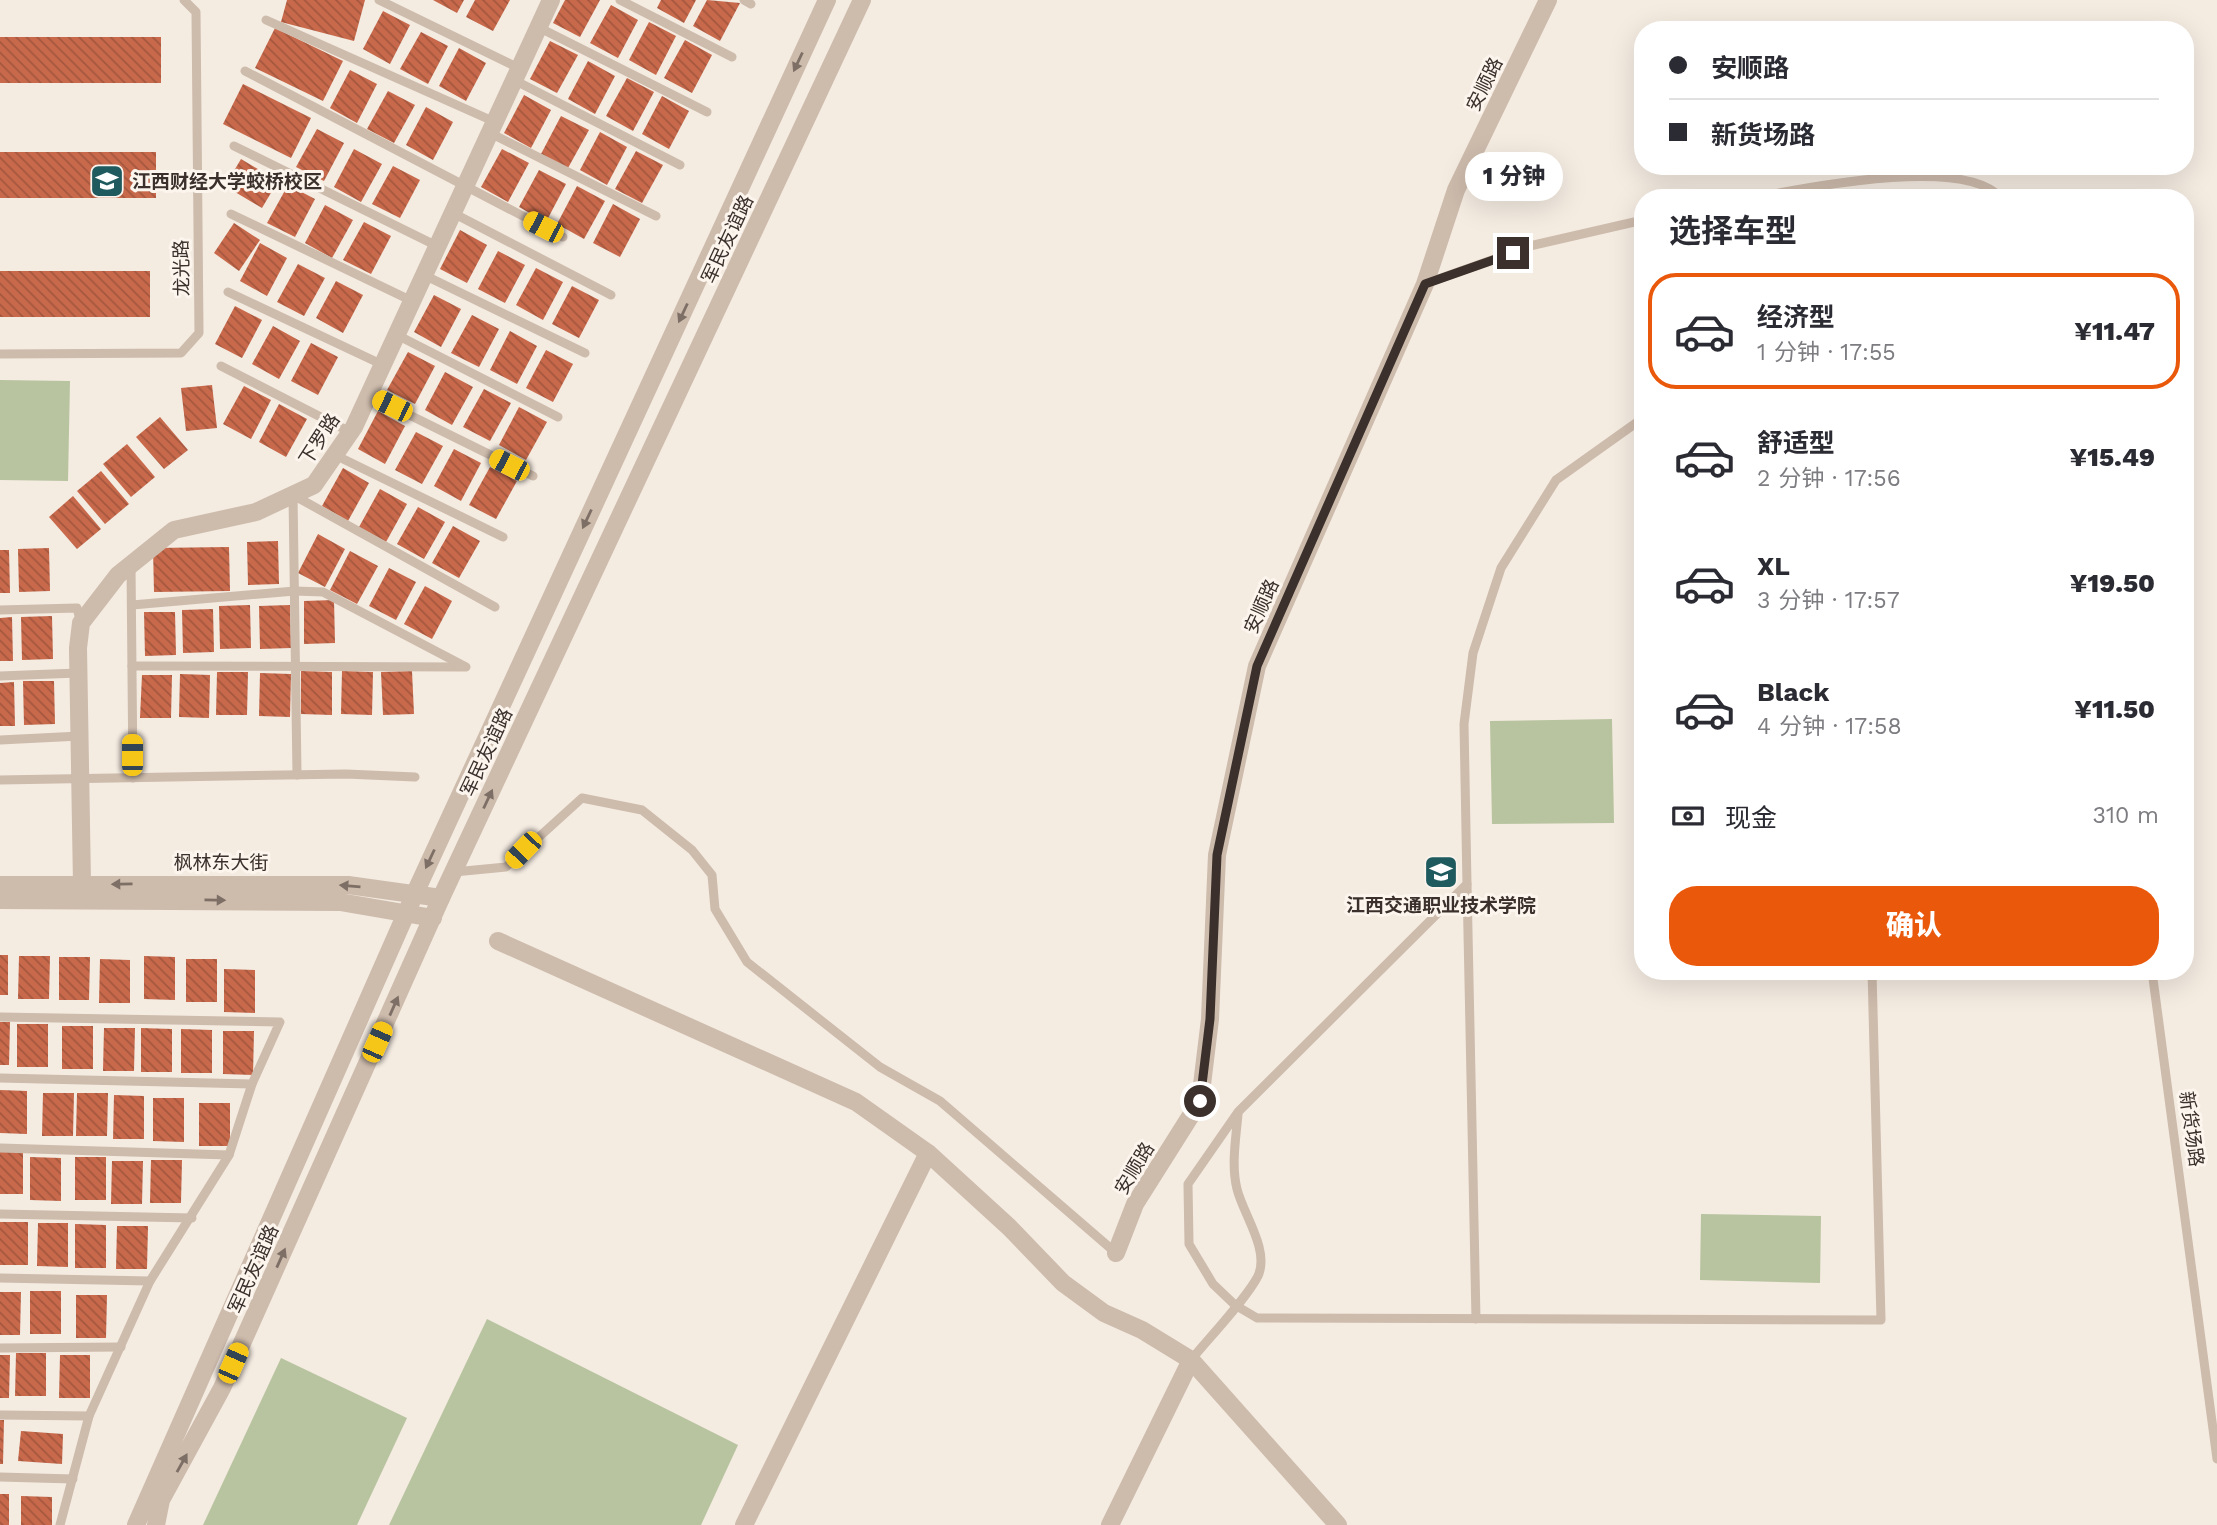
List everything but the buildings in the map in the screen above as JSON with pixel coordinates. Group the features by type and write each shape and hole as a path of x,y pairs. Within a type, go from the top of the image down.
{"street":[{"name":"下罗路","path":"81,623 118,575 173,530 256,512 314,485 351,432 550,0"},
{"name":"军民友谊路","path":"136,1525 414,894 827,0"},
{"name":"军民友谊路","path":"156,1525 162,1500 222,1388 441,898 862,0"},
{"name":"安顺路","path":"1116,1253 1135,1204 1200,1101 1210,1019 1217,855 1257,666 1425,284 1456,190 1548,0"},
{"path":"81,623 78,673 82,884"},
{"name":"枫林东大街","path":"0,885 348,885 441,898"},
{"name":"枫林东大街","path":"0,900 340,902 433,919"},
{"path":"498,941 856,1102 928,1153 1009,1227 1063,1283 1104,1313 1142,1330 1191,1360 1338,1525"},
{"path":"744,1525 928,1153"},
{"path":"1110,1525 1191,1360"}],"lane":[{"name":"龙光路","path":"0,354 181,353 199,333 196,12 184,0"},
{"path":"379,0 680,165"},
{"path":"620,0 732,57"},
{"path":"266,20 492,127 656,216"},
{"path":"538,27 708,112"},
{"path":"244,71 563,237"},
{"path":"234,146 438,246"},
{"path":"1804,189 1872,177 1956,179 1987,189"},
{"path":"453,213 611,295"},
{"path":"231,214 412,301"},
{"path":"1425,284 1534,245 1634,222"},
{"path":"424,275 585,353"},
{"path":"228,292 383,365"},
{"path":"397,335 558,417"},
{"path":"221,366 351,432"},
{"path":"369,395 533,476"},
{"path":"1476,1320 1464,724 1473,653 1501,568 1556,480 1634,424"},
{"path":"335,455 503,537"},
{"path":"293,495 297,775"},
{"path":"293,495 495,607"},
{"path":"131,564 133,778"},
{"path":"132,605 295,591 323,592 466,667 132,666"},
{"path":"0,610 77,608 81,623"},
{"path":"0,676 78,673"},
{"path":"0,740 80,736"},
{"path":"0,780 297,775 415,778"},
{"path":"454,872 506,867 582,798 642,810 692,850 712,875 715,909 747,962 880,1067 940,1101 1116,1253"},
{"path":"1467,884 1238,1112 1188,1184 1189,1244 1213,1284 1236,1305 1256,1318 1881,1320 1872,980"},
{"name":"新货场路","path":"2153,980 2217,1459"},
{"path":"0,1017 280,1022 252,1084 229,1155 192,1218 150,1281 89,1416 60,1525"},
{"path":"0,1077 252,1084"},
{"path":"1191,1360 1259,1275 1259,1253 1254,1233 1236,1188 1234,1154 1238,1112"},
{"path":"0,1148 229,1155"},
{"path":"0,1214 192,1218"},
{"path":"0,1279 150,1281"},
{"path":"0,1348 121,1348"},
{"path":"0,1415 89,1416"},
{"path":"0,1477 73,1479"}],"green space":[{"path":"0,380 70,381 68,481 0,480"},
{"path":"1612,719 1614,823 1492,824 1490,721"},
{"path":"1701,1214 1821,1216 1820,1283 1700,1280"},
{"path":"487,1319 738,1445 701,1525 389,1525"},
{"path":"281,1358 407,1418 357,1525 203,1525"}],"place":[{"name":"江西财经大学蛟桥校区","path":"107,181"},
{"name":"江西交通职业技术学院","path":"1441,872"}],"route":[{"path":"1200,1101 1210,1019 1217,855 1257,666 1425,284 1513,253"}]}
